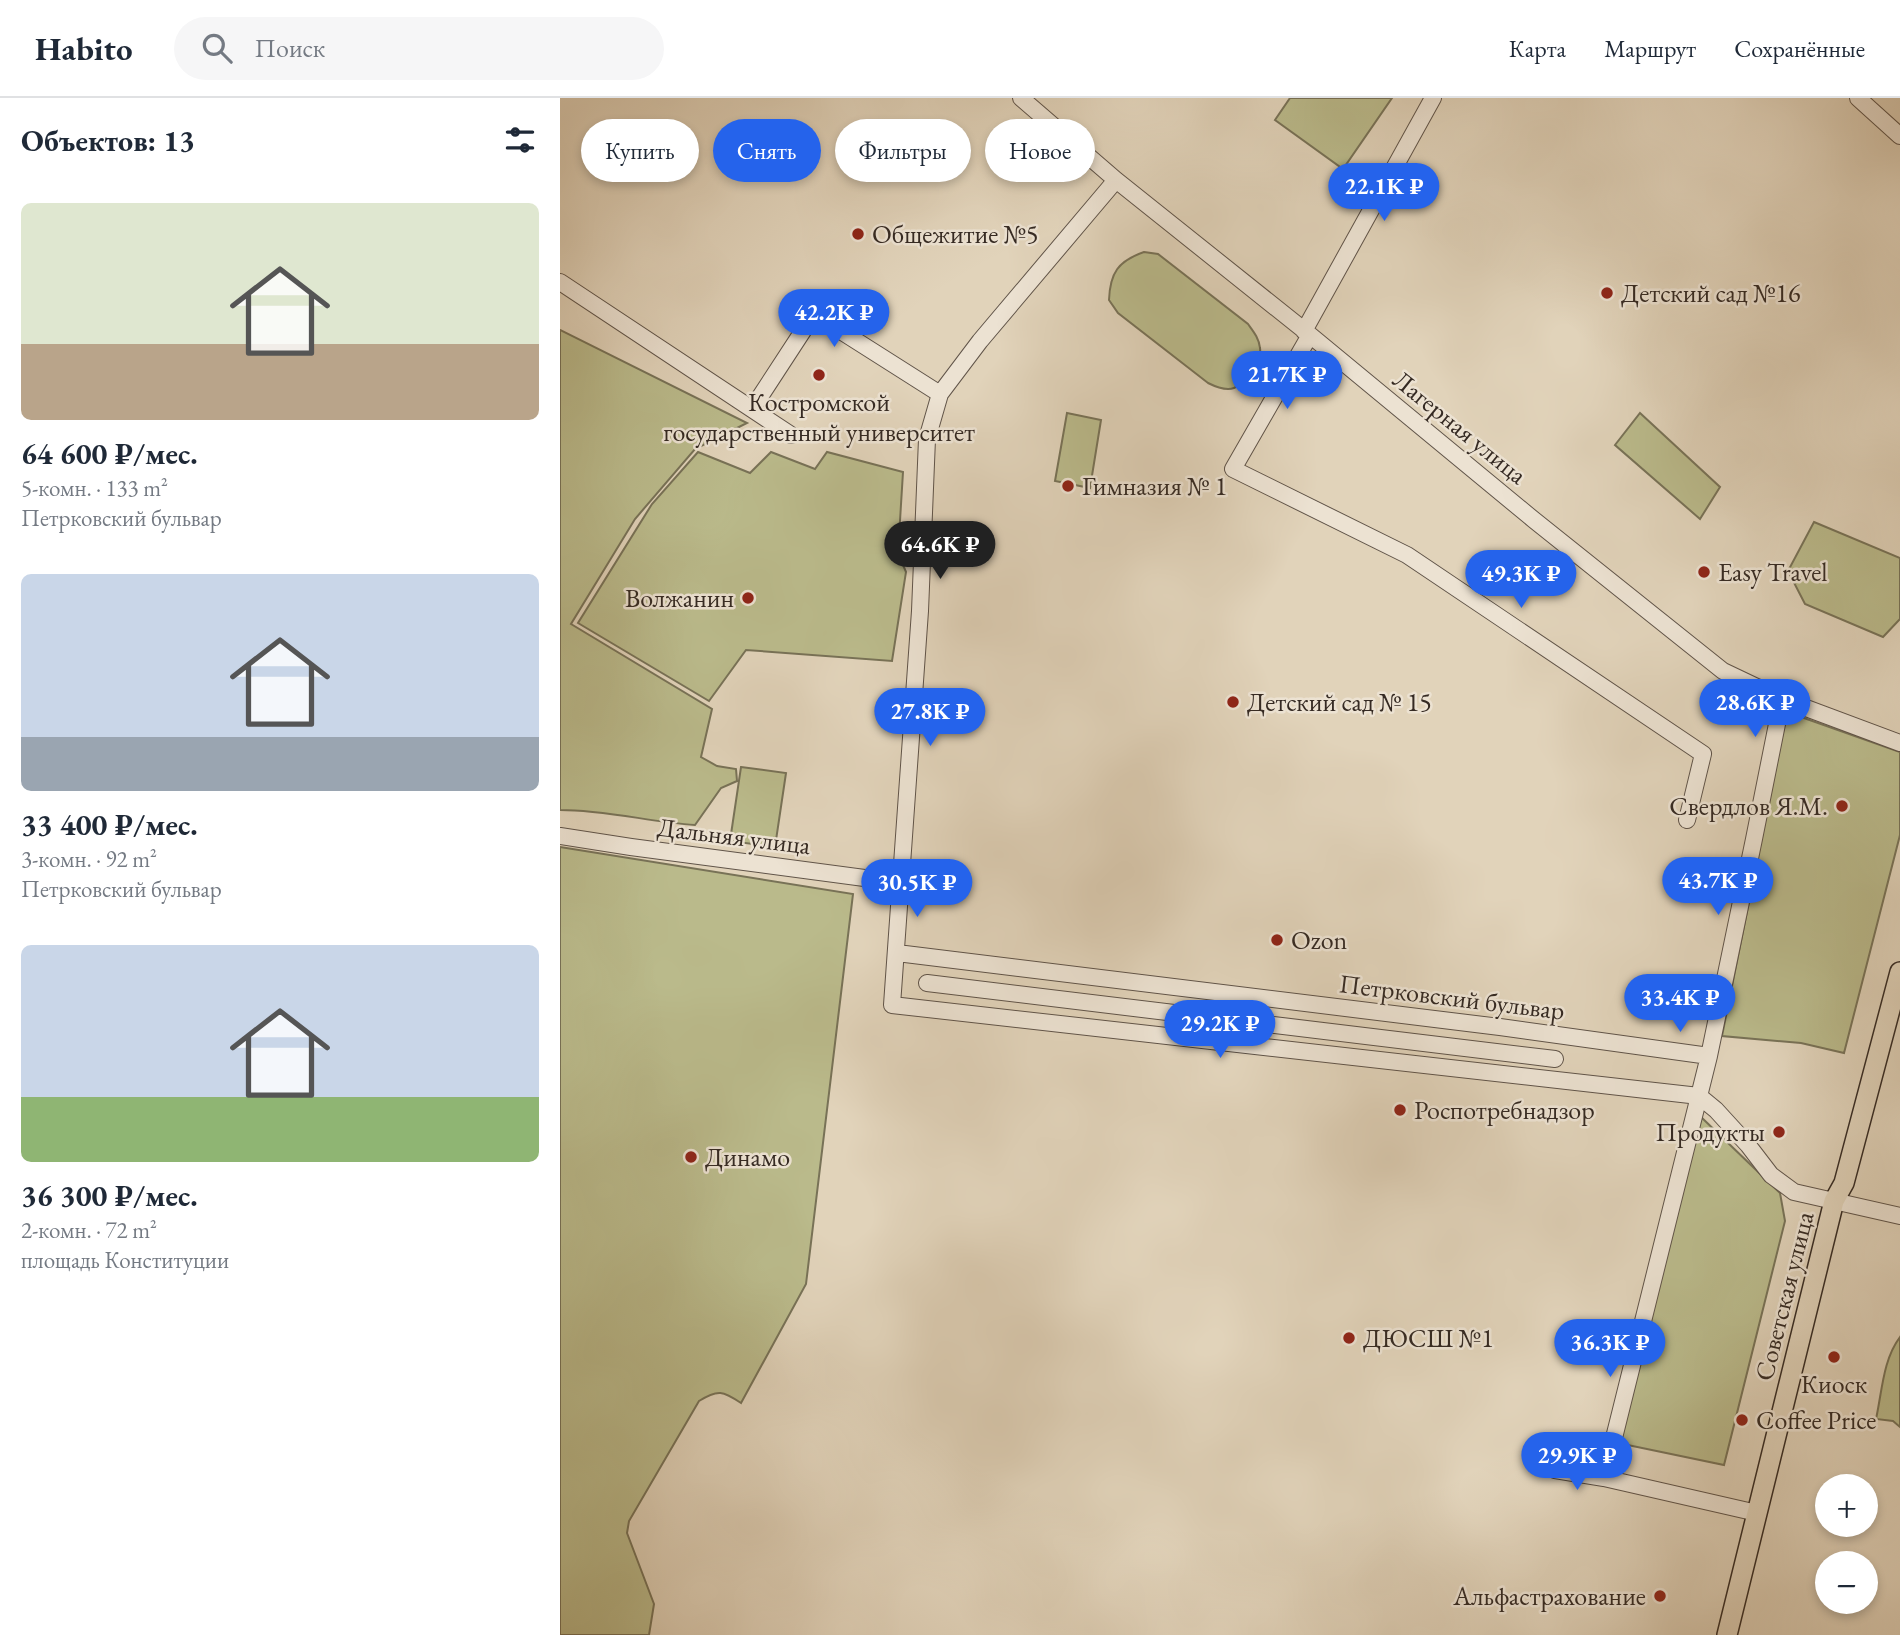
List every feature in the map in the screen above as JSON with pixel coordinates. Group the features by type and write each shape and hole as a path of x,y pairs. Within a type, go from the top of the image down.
{"main road":[{"name":"Советская улица","path":"1727,1635 1835,1201 1844,1183 1900,972"}],"street":[{"name":"Лагерная улица","path":"1020,98 1115,180 1723,671 1782,699 1900,743"},
{"path":"1433,98 1233,470 1407,555 1703,754 1687,820"},
{"path":"1858,98 1900,136"},
{"path":"1115,180 980,341 940,394 927,439 919,624 892,1005 1552,1079 1697,1102 1716,1110"},
{"path":"560,282 791,435"},
{"path":"752,409 814,314 940,394"},
{"path":"1604,1478 1709,1056 1782,699"},
{"name":"Дальняя улица","path":"560,836 902,883"},
{"name":"Петрковский бульвар","path":"897,953 1500,1027 1709,1056"},
{"path":"927,983 1555,1059"},
{"path":"1703,1079 1716,1110 1771,1175 1794,1192 1900,1216"},
{"path":"1555,1470 1604,1478 1757,1513"}],"green space":[{"path":"1290,98 1392,98 1343,169 1275,120"},
{"path":"1144,252 1158,254 1248,324 1256,335 1260,354 1257,366 1245,381 1228,389 1208,383 1118,313 1109,300 1111,282 1122,264"},
{"path":"560,330 747,423 695,449 635,519 571,624 712,709 701,757 717,766 736,769 737,781 721,788 695,825 560,810"},
{"path":"1067,413 1101,420 1090,488 1055,481"},
{"path":"1640,413 1720,487 1700,519 1615,445"},
{"name":"Волжанин","path":"698,452 750,473 771,452 815,469 827,452 903,472 898,553 906,572 892,661 746,650 709,701 578,623 652,504"},
{"path":"1814,522 1900,558 1900,619 1883,637 1805,604 1788,571"},
{"path":"1787,712 1900,752 1900,835 1844,1053 1801,1043 1722,1036"},
{"path":"741,767 786,773 775,847 730,841"},
{"name":"Динамо","path":"560,847 853,894 806,1284 741,1403 720,1393 699,1401 629,1521 627,1533 654,1604 649,1635 560,1635"},
{"path":"1700,1116 1780,1193 1785,1221 1724,1465 1618,1443"},
{"path":"1900,1337 1900,1427 1893,1421 1876,1419 1887,1365"}],"place":[{"name":"Общежитие №5","path":"858,234"},
{"name":"Детский сад №16","path":"1607,293"},
{"name":"Костромской государственный университет","path":"819,375"},
{"name":"Гимназия № 1","path":"1068,486"},
{"name":"Easy Travel","path":"1704,572"},
{"name":"Волжанин","path":"748,598"},
{"name":"Детский сад № 15","path":"1233,702"},
{"name":"Свердлов Я.М.","path":"1842,806"},
{"name":"Ozon","path":"1277,940"},
{"name":"Роспотребнадзор","path":"1400,1110"},
{"name":"Продукты","path":"1779,1132"},
{"name":"Динамо","path":"691,1157"},
{"name":"ДЮСШ №1","path":"1349,1338"},
{"name":"Киоск","path":"1834,1357"},
{"name":"Coffee Price","path":"1742,1420"},
{"name":"Альфастрахование","path":"1660,1596"}]}
